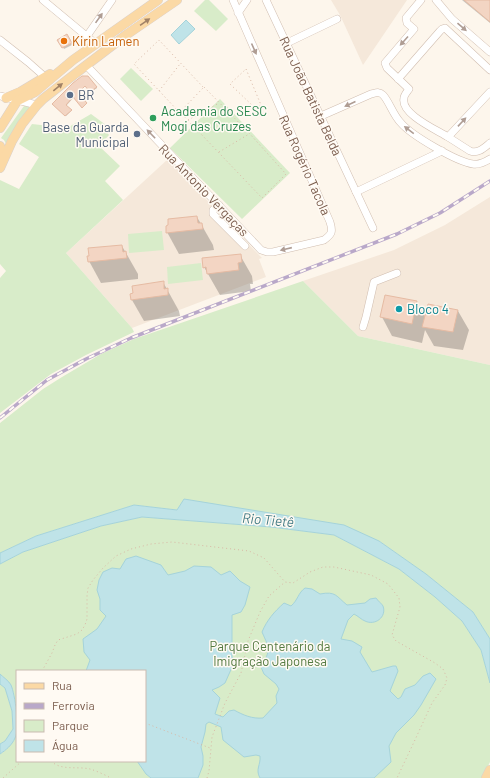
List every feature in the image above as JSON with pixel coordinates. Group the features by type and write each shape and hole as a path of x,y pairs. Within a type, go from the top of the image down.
{"main road":[{"path":"0,128 17,101 35,92 72,61 158,0"},
{"path":"0,168 15,135 22,124 43,99 126,35 176,0"},
{"path":"3,97 20,92 72,61"},
{"path":"0,146 0,156"},
{"path":"486,778 490,770"}],"street":[{"path":"87,36 112,0"},
{"name":"Rua Rogério Tacola","path":"233,0 330,222 332,229 331,235 324,240"},
{"path":"238,13 247,0"},
{"name":"Rua João Batista Belda","path":"266,0 373,228"},
{"path":"421,0 406,18 407,23 414,29 385,63 387,68 409,90 404,97 408,112 470,151 474,152 481,150 490,143"},
{"path":"436,0 452,19 490,52"},
{"path":"46,1 96,44"},
{"path":"287,43 337,19"},
{"path":"398,79 440,31 445,28 490,70"},
{"path":"0,40 45,77"},
{"name":"Rua Antonio Vergaças","path":"86,65 261,250 273,252 324,240"},
{"path":"321,116 371,94 379,92 405,127 442,151 473,164 490,159"},
{"path":"448,137 490,92"},
{"path":"3,97 37,105"},
{"path":"356,192 442,151"},
{"path":"218,205 213,210 213,214 245,246"},
{"path":"363,327 374,282 397,273"}],"path":[{"path":"159,40 181,63 249,133 286,174 262,198 134,64 159,40"},
{"path":"159,91 181,63"},
{"path":"246,69 261,105 256,109 230,84 246,69"},
{"path":"180,112 204,87"},
{"path":"187,120 219,103"},
{"path":"218,152 249,133"},
{"path":"43,670 58,640 77,634 85,625 87,618 88,588 93,580 116,556 132,549 151,544 172,542 249,551 264,558 286,582 293,583 310,572 323,567 334,567 371,575 388,584 399,598 400,607 392,635 396,641 435,663 443,669 447,678 445,686 432,703 397,778"},
{"path":"207,778 212,736 220,714 241,673 248,641 260,612 269,596 286,582"},
{"path":"146,723 210,749"},
{"path":"3,778 21,762"},
{"path":"52,762 60,766 90,769 111,778"}],"shaded area":[{"path":"331,0 407,0 363,65 340,15"},
{"path":"168,159 262,258 259,259 266,277 132,328 66,253"},
{"path":"490,197 490,365 358,336 303,281 394,250 445,225"}],"green space":[{"path":"205,0 209,0 228,19 216,31 194,11"},
{"path":"131,68 153,89 141,101 120,79"},
{"path":"220,99 290,173 242,219 170,148"},
{"path":"24,106 31,107 6,144 1,138"},
{"path":"91,114 110,128 106,131 109,135 99,146 120,166 105,181 123,200 66,253 134,332 51,374 0,413 0,278 6,271 0,264 0,180 19,189 39,157 19,144 32,124 67,128"},
{"path":"162,231 164,250 129,253 128,234"},
{"path":"201,263 203,280 168,284 167,267"},
{"path":"303,281 358,336 490,365 490,639 473,612 426,574 379,541 177,510 134,505 36,536 0,553 0,423 43,389 101,354 134,339"},
{"name":"Parque Centenário da Imigração Japonesa","path":"142,517 271,527 334,535 399,569 435,597 462,621 481,650 490,683 490,762 482,778 0,778 0,754 11,744 16,734 16,762 146,762 146,670 16,670 16,707 11,685 0,674 0,564 23,552 101,526"},
{"path":"0,684 5,688 12,711 13,729 5,741 0,744"}],"water":[{"path":"186,20 195,29 179,44 171,35"},
{"name":"Rio Tietê","path":"184,499 344,525 379,541 426,574 473,612 490,639 490,683 481,650 462,621 435,597 399,569 334,535 271,527 142,517 101,526 23,552 0,564 0,553 36,536 134,505 177,510"},
{"path":"136,556 161,565 168,575 185,571 194,566 211,567 221,575 230,571 240,581 250,587 245,605 241,612 232,615 232,657 239,663 233,665 225,683 212,690 220,698 215,714 223,717 229,711 234,710 241,714 255,718 263,718 277,703 276,696 279,689 276,684 264,674 261,667 268,653 268,646 262,632 271,616 284,603 291,606 305,588 312,589 320,594 333,594 347,605 365,603 370,599 376,598 383,606 384,610 382,617 379,620 369,622 354,614 348,620 341,639 352,641 362,647 360,652 372,672 396,666 398,671 390,691 398,699 401,697 405,689 415,685 423,676 430,673 436,679 414,715 396,733 389,746 391,762 374,778 260,778 258,769 260,756 256,755 244,757 223,740 221,727 209,722 206,724 201,747 203,765 198,778 151,778 146,774 138,762 146,762 146,670 86,670 90,660 84,652 83,639 97,629 106,616 100,610 100,599 97,590 99,580 103,572 112,568 120,569 126,559"},
{"path":"0,674 13,689 16,712 16,734 14,741 0,754 0,744 5,741 13,729 12,711 5,688 0,684"}],"building":[{"path":"464,0 490,0 490,22"},
{"name":"Kirin Lamen","path":"67,34 72,43 62,48 57,40"},
{"name":"BR","path":"82,76 88,76 97,87 90,92 85,86 78,93 87,103 82,108 73,97 66,105 72,110 65,116 52,104"},
{"path":"197,216 198,223 202,223 203,229 166,233 168,219"},
{"path":"122,245 123,252 126,251 127,258 88,262 88,248"},
{"path":"241,254 242,262 238,263 239,270 207,274 206,267 203,268 202,258"},
{"path":"164,281 164,289 168,288 168,295 131,300 130,294 133,293 132,286"},
{"name":"Bloco 4","path":"385,295 417,301 412,324 380,317"},
{"path":"428,304 458,310 453,332 422,327"}],"railway":[{"path":"0,418 47,380 86,359 131,338 397,234 440,213 490,181"}],"place":[{"name":"Kirin Lamen","path":"64,41"},
{"name":"BR","path":"70,95"},
{"name":"Academia do SESC Mogi das Cruzes","path":"153,118"},
{"name":"Base da Guarda Municipal","path":"137,134"},
{"name":"Bloco 4","path":"399,309"}]}
